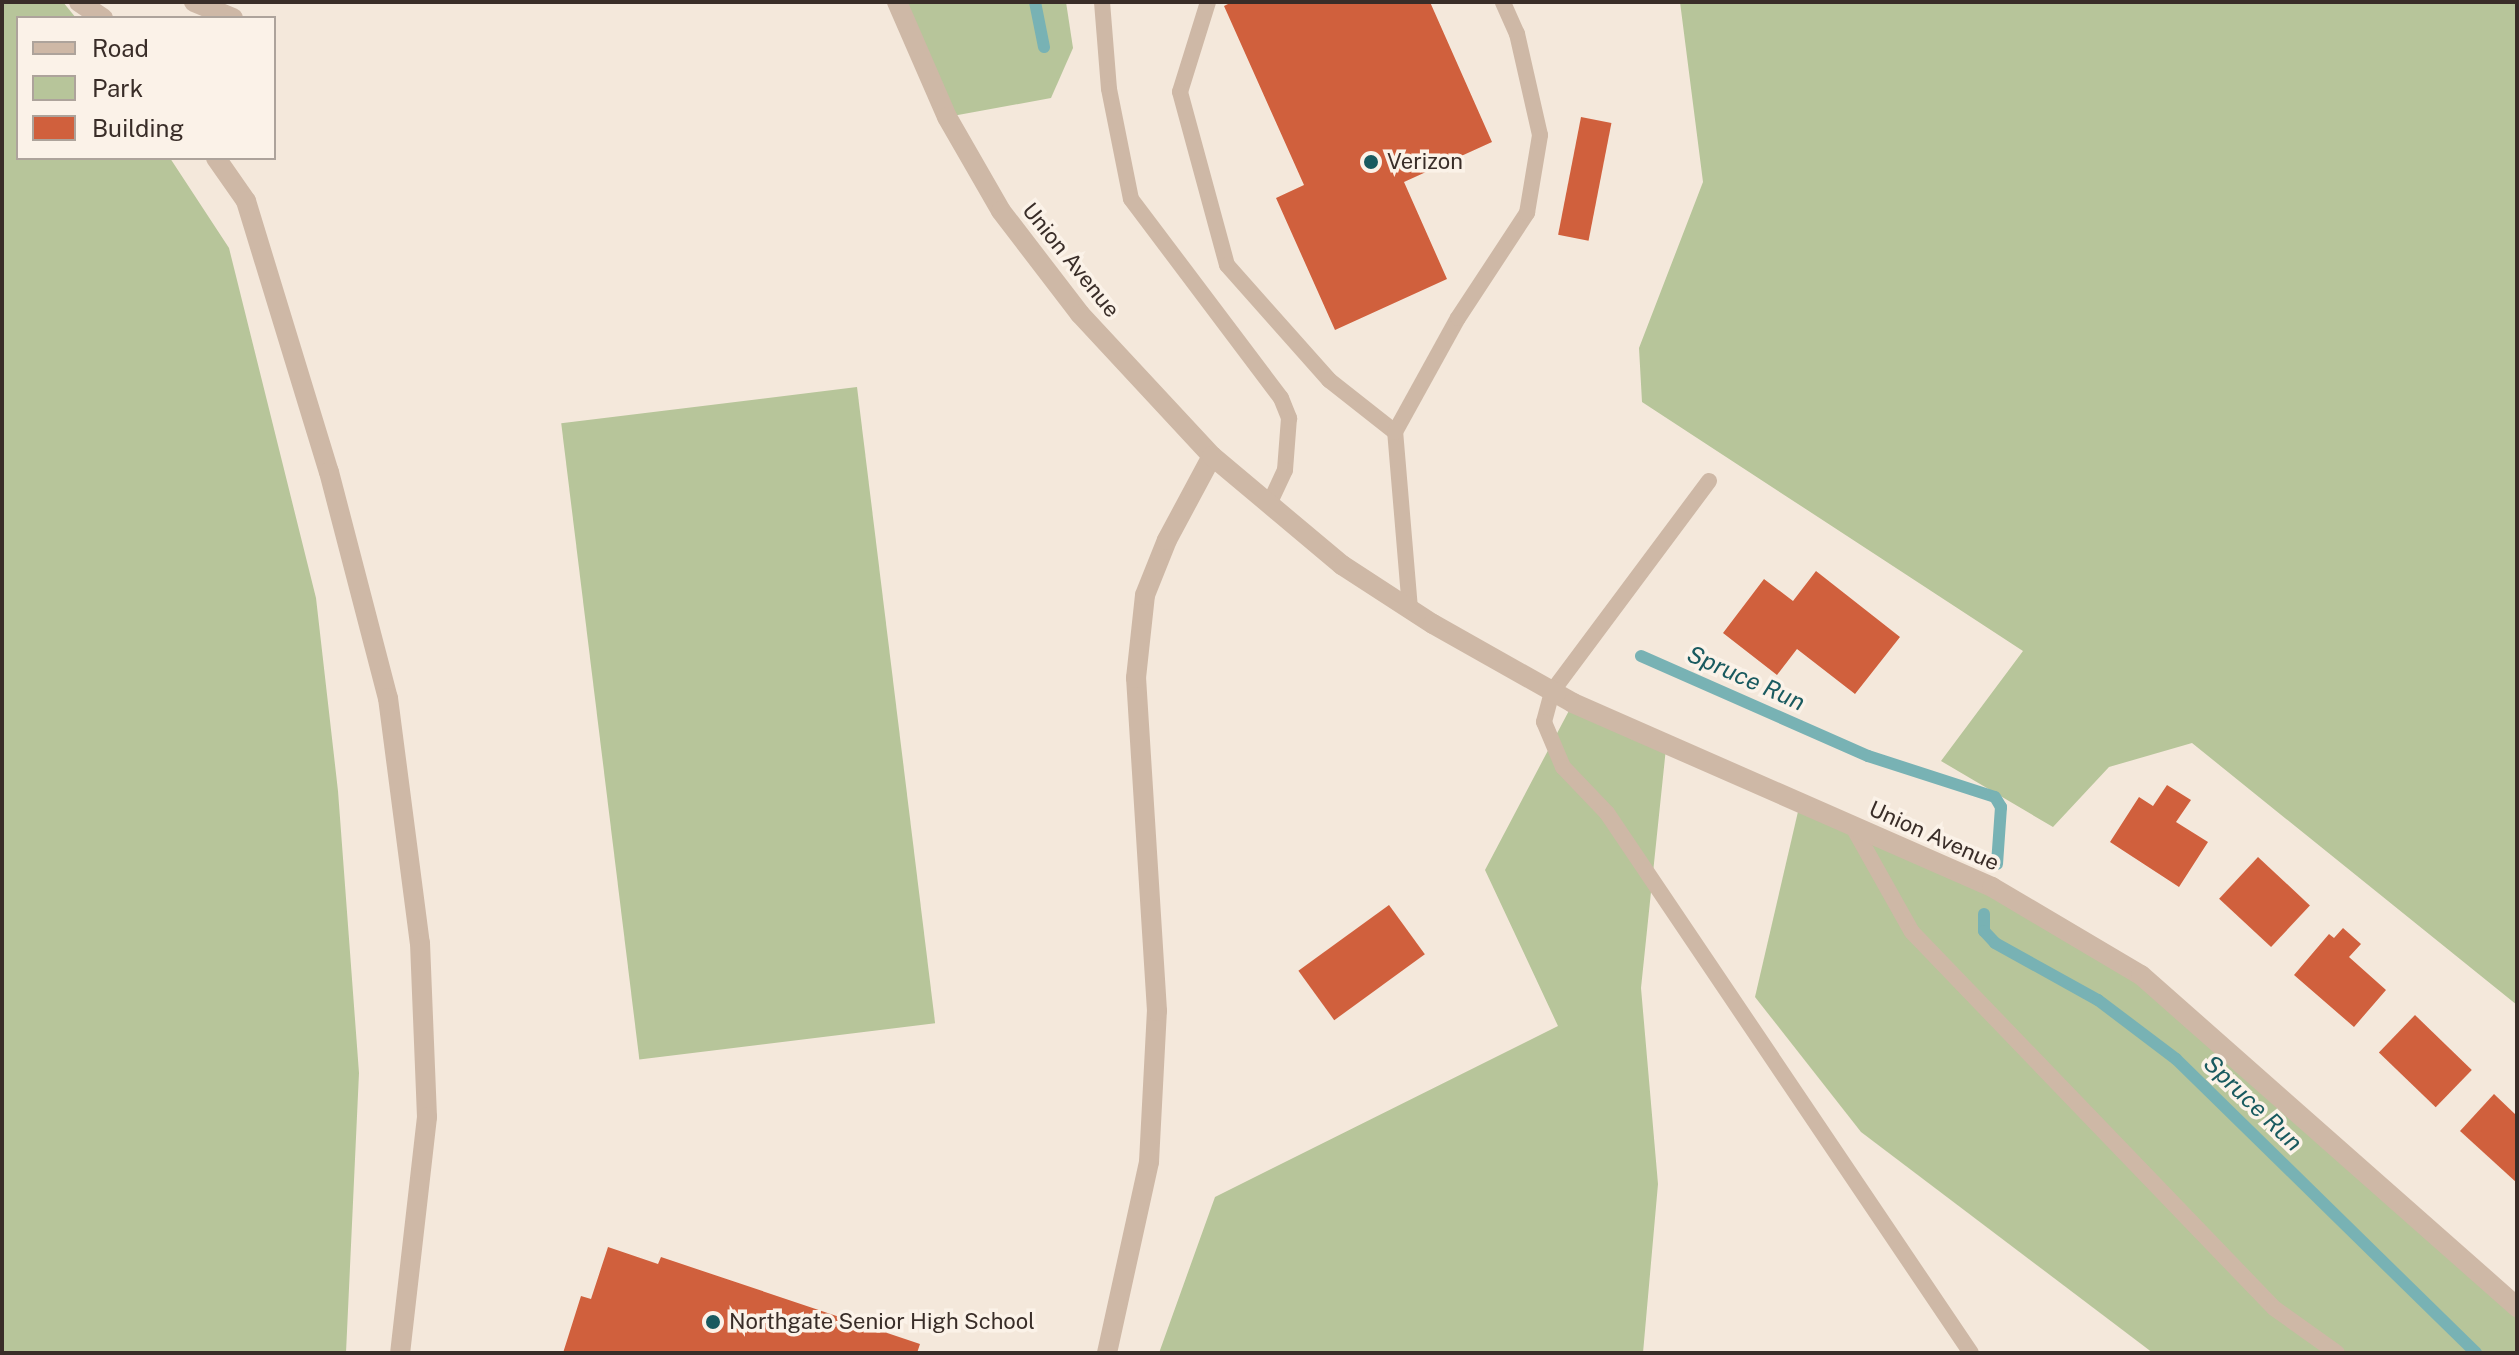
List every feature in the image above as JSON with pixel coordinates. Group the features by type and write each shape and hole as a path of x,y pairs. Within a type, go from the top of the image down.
{"street":[{"path":"79,2 100,16"},
{"path":"194,2 228,16"},
{"name":"Union Avenue","path":"897,2 947,117 1001,211 1080,314 1212,456 1342,565 1410,609 1552,692 1666,748 1992,887 2141,975 2517,1307"},
{"path":"217,160 246,201 329,472 388,698 420,943 427,1117 400,1353"},
{"path":"1107,1353 1149,1162 1157,1011 1136,678 1145,595 1212,456"}],"lane":[{"path":"1102,2 1109,89 1131,199 1281,398 1289,418 1285,470 1269,504"},
{"path":"1208,2 1180,92 1227,265 1329,380 1395,432"},
{"path":"1410,609 1395,432 1458,318 1527,213 1540,135 1517,34 1503,2"},
{"path":"1709,481 1552,692 1544,722 1563,767 1607,813 1971,1353"},
{"path":"1853,827 1912,932 2274,1308 2337,1353"}],"green space":[{"path":"2,2 63,2 74,16 16,16 16,160 171,160 229,248 316,598 338,791 359,1073 346,1353 2,1353"},
{"path":"897,2 1066,2 1073,48 1051,98 947,117"},
{"path":"1680,2 2517,2 2517,1005 2192,743 2109,767 2053,827 1941,761 2023,651 1642,402 1639,348 1703,182"},
{"path":"857,387 935,1023 639,1060 561,423"},
{"path":"1573,703 1666,748 1641,988 1658,1184 1643,1353 1159,1353 1215,1197 1558,1026 1485,870"},
{"path":"1800,803 1992,887 2141,975 2517,1307 2517,1353 2153,1353 1861,1132 1755,997"}],"building":[{"name":"Verizon","path":"1232,2 1430,2 1492,142 1404,182 1447,279 1335,330 1276,198 1304,185 1224,6"},
{"path":"1581,117 1611,123 1589,241 1558,235"},
{"path":"1816,571 1900,637 1855,694 1797,649 1777,675 1723,633 1764,579 1793,601"},
{"path":"2167,785 2191,800 2176,822 2208,842 2179,887 2110,842 2139,797 2153,806"},
{"path":"2258,857 2310,905 2271,947 2219,899"},
{"path":"1389,905 1425,954 1334,1020 1298,971"},
{"path":"2343,928 2361,944 2349,957 2386,990 2354,1027 2294,975 2329,934 2334,938"},
{"path":"2415,1015 2472,1070 2436,1107 2379,1052"},
{"path":"2494,1094 2517,1116 2517,1183 2460,1131"},
{"name":"Northgate Senior High School","path":"608,1247 658,1264 661,1257 920,1344 917,1353 563,1353 581,1296 591,1299"}],"waterway":[{"name":"Spruce Run","path":"1035,2 1044,47"},
{"name":"Spruce Run","path":"1641,656 1868,756 1995,797 2001,807 1997,864"},
{"name":"Spruce Run","path":"1984,914 1984,931 1995,943 2098,1000 2176,1059 2476,1353"}],"place":[{"name":"Verizon","path":"1371,162"},
{"name":"Northgate Senior High School","path":"713,1322"}]}
